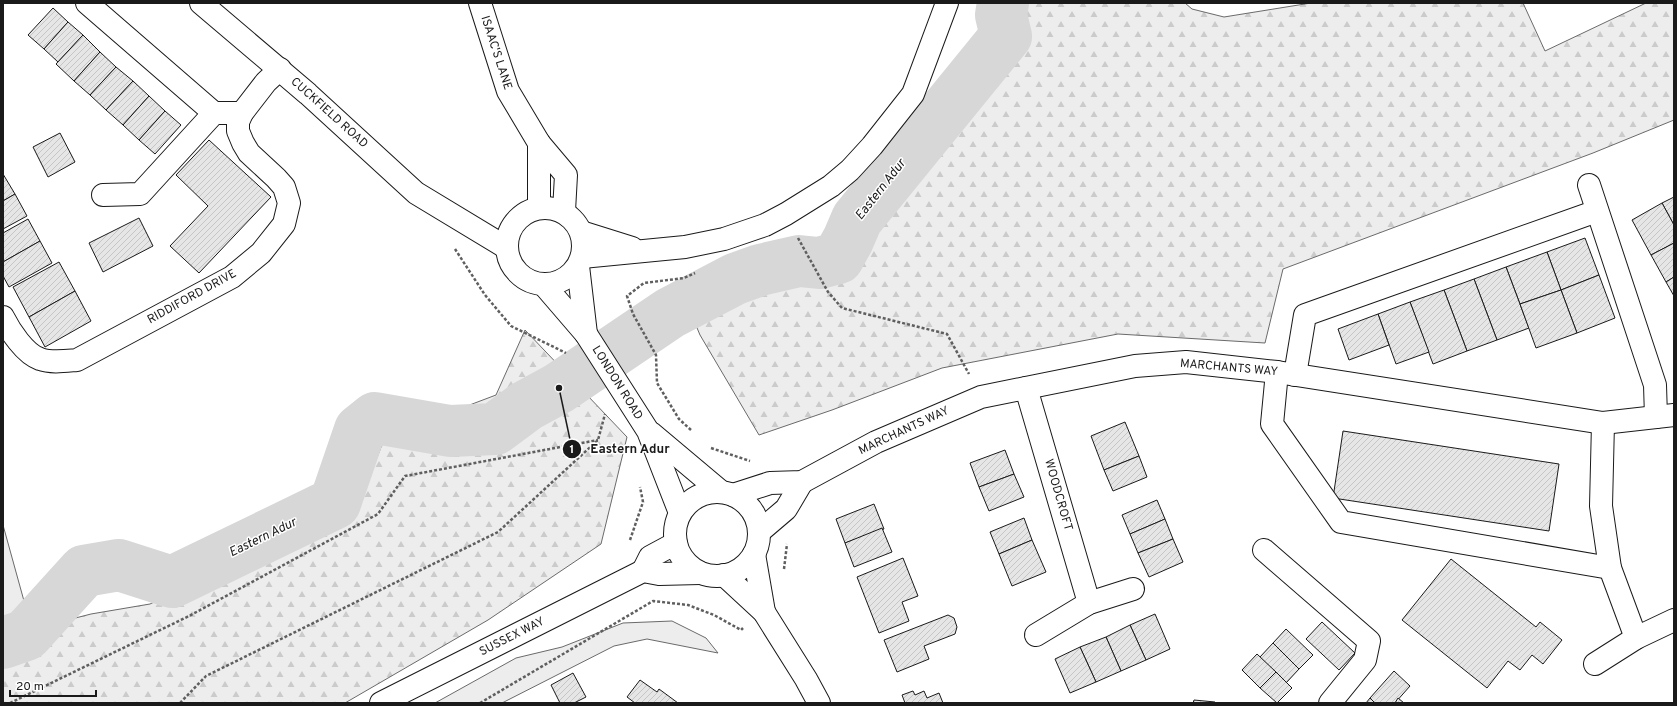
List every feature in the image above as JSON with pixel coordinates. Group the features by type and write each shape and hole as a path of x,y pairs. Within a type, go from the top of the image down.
{"street":[{"path":"87,3 214,113 242,113"},
{"name":"CUCKFIELD ROAD","path":"201,3 280,69 416,193 507,248"},
{"name":"ISAAC'S LANE","path":"480,3 508,91 539,143 566,175 564,211"},
{"path":"580,262 641,250 706,244 765,225 786,214 831,186 850,170 872,146 913,94 947,3"},
{"name":"RIDDIFORD DRIVE","path":"3,317 18,341 38,359 48,361 77,360 232,277 261,253 284,224 289,204 284,187 249,152 243,143 238,131 238,122 242,113 266,82 280,69"},
{"path":"103,195 140,194 214,113"},
{"path":"539,143 539,207"},
{"path":"1589,185 1665,416"},
{"path":"539,207 564,211 575,220 582,232 584,245 580,262 569,276 556,282 543,284 530,281 518,273 510,261 507,248 508,237 512,226 519,217 529,210 539,207"},
{"path":"1597,211 1305,315 1286,373 1272,424 1340,522 1610,568"},
{"name":"CUCKFIELD ROAD","path":"458,219 512,226"},
{"path":"582,232 641,250"},
{"name":"LONDON ROAD","path":"580,262 586,334"},
{"name":"LONDON ROAD","path":"543,284 586,334 648,431 680,513"},
{"name":"MARCHANTS WAY","path":"726,493 770,483 802,482 876,442 981,397 1142,365 1186,362 1286,373 1603,423 1665,416"},
{"name":"WOODCROFT","path":"1026,388 1089,603"},
{"path":"1603,423 1601,506 1610,568 1636,638"},
{"name":"LONDON ROAD","path":"648,431 726,493"},
{"path":"759,532 786,510 802,482"},
{"path":"726,493 746,504 755,517 759,532 758,543 754,554 736,571 724,575 712,576 689,566 680,555 676,543 675,528 680,513 690,501 704,494 726,493"},
{"name":"SUSSEX WAY","path":"381,703 643,571 650,557 676,543"},
{"path":"1264,550 1369,641 1365,660 1330,703"},
{"path":"754,554 764,612"},
{"path":"643,571 659,574 700,572"},
{"path":"724,575 764,612 806,679 819,703"},
{"path":"1036,635 1089,603 1133,589"},
{"path":"1595,664 1636,638 1674,620"}],"path":[{"path":"800,241 828,292 842,308 947,334 981,397"},
{"path":"455,249 485,295 511,326 571,355"},
{"path":"633,314 656,355 657,383 679,419 694,433"},
{"path":"180,703 206,676 498,532 598,440 606,409 611,416"},
{"path":"10,703 188,616 378,514 405,476 598,440"},
{"path":"710,447 756,463"},
{"path":"629,544 643,502 639,481"},
{"path":"480,703 653,602 688,605 714,615 741,630"}],"shaded area":[{"path":"3,525 24,601 3,631"},
{"path":"672,621 706,638 718,653 647,639 614,646 502,703 435,703 516,658 562,647 623,623"}],"green space":[{"path":"1017,3 1185,3 1192,9 1224,17 1311,3 1523,3 1545,51 1646,3 1674,3 1674,120 1593,153 1283,269 1265,343 1118,334 942,368 832,410 759,435 700,335 687,304 838,265 877,190 919,141 973,71"},
{"path":"525,330 627,437 601,544 488,620 345,703 3,703 3,645 17,633 91,614 150,604 261,550 363,493 385,437 496,395"}],"building":[{"path":"53,8 68,22 44,49 28,35"},
{"path":"68,22 83,35 58,62 44,49"},
{"path":"83,35 100,52 74,81 56,64"},
{"path":"100,52 116,67 90,95 74,81"},
{"path":"116,67 133,81 106,110 90,95"},
{"path":"133,81 149,96 123,125 106,110"},
{"path":"149,96 165,111 139,140 123,125"},
{"path":"165,111 181,125 155,154 139,140"},
{"path":"60,133 75,162 48,177 33,147"},
{"path":"209,140 271,197 199,273 170,246 208,206 176,175"},
{"path":"3,174 15,194 3,201"},
{"path":"15,194 27,216 3,229 3,201"},
{"path":"1674,197 1674,225 1662,203"},
{"path":"1662,203 1674,225 1674,243 1651,255 1632,220"},
{"path":"139,218 153,246 103,272 89,243"},
{"path":"28,219 40,241 3,262 3,233"},
{"path":"1585,238 1599,275 1561,290 1547,252"},
{"path":"40,241 52,263 9,287 3,276 3,262"},
{"path":"1674,243 1674,277 1666,282 1651,255"},
{"path":"1547,252 1561,290 1520,304 1506,267"},
{"path":"59,262 75,291 29,317 13,287"},
{"path":"1506,267 1529,328 1497,340 1474,279"},
{"path":"1599,275 1615,318 1577,333 1561,290"},
{"path":"1674,277 1674,296 1666,282"},
{"path":"1474,279 1497,340 1467,351 1444,290"},
{"path":"1444,290 1467,351 1433,364 1410,302"},
{"path":"1561,290 1577,333 1536,348 1520,304"},
{"path":"75,291 91,321 45,347 29,317"},
{"path":"1410,302 1429,352 1396,364 1378,314"},
{"path":"1378,314 1389,345 1349,360 1338,329"},
{"path":"1125,422 1139,456 1104,470 1091,436"},
{"path":"1343,431 1559,464 1549,531 1333,498"},
{"path":"1005,450 1014,474 979,487 970,463"},
{"path":"1139,456 1147,477 1113,491 1104,470"},
{"path":"1014,474 1024,497 989,511 979,487"},
{"path":"1157,500 1165,519 1130,534 1122,515"},
{"path":"874,504 884,529 845,543 836,519"},
{"path":"1024,518 1032,540 999,554 990,532"},
{"path":"1165,519 1173,539 1138,553 1130,534"},
{"path":"882,528 892,552 854,567 845,543"},
{"path":"1173,539 1183,562 1149,577 1138,553"},
{"path":"1032,540 1046,572 1012,586 999,554"},
{"path":"903,558 918,596 902,602 909,621 879,633 857,577"},
{"path":"1451,559 1536,627 1540,622 1562,640 1543,664 1532,655 1520,670 1508,661 1487,688 1402,620"},
{"path":"1155,614 1170,649 1146,660 1130,625"},
{"path":"948,615 954,618 957,627 955,634 924,646 929,659 897,672 884,640"},
{"path":"1322,622 1355,653 1339,670 1306,639"},
{"path":"1130,625 1146,660 1121,671 1106,637"},
{"path":"1286,629 1313,655 1299,669 1273,643"},
{"path":"1106,637 1121,671 1096,682 1080,647"},
{"path":"1273,643 1299,669 1286,683 1260,657"},
{"path":"1080,647 1096,682 1070,693 1055,659"},
{"path":"1257,654 1276,672 1260,688 1242,670"},
{"path":"1394,671 1410,686 1395,703 1375,703 1370,698"},
{"path":"1276,672 1292,688 1277,703 1260,688"},
{"path":"573,673 586,697 574,703 560,703 551,685"},
{"path":"640,680 657,692 659,689 678,703 635,703 627,697"},
{"path":"913,691 915,695 924,691 927,698 939,693 943,703 905,703 902,695"},
{"path":"1370,698 1375,703 1366,703"},
{"path":"1398,698 1404,703 1395,703"},
{"path":"1194,700 1215,702 1215,703 1193,703"}],"waterway":[{"name":"Eastern Adur","path":"3,643 26,635 84,571 119,565 172,582 335,503 360,430 375,418 450,431 495,429 526,406 559,388 670,313 735,279 760,270 799,261 819,263 838,258 857,219 1006,36 1001,15 1003,3"}],"place":[{"name":"Eastern Adur","path":"559,388"}]}
